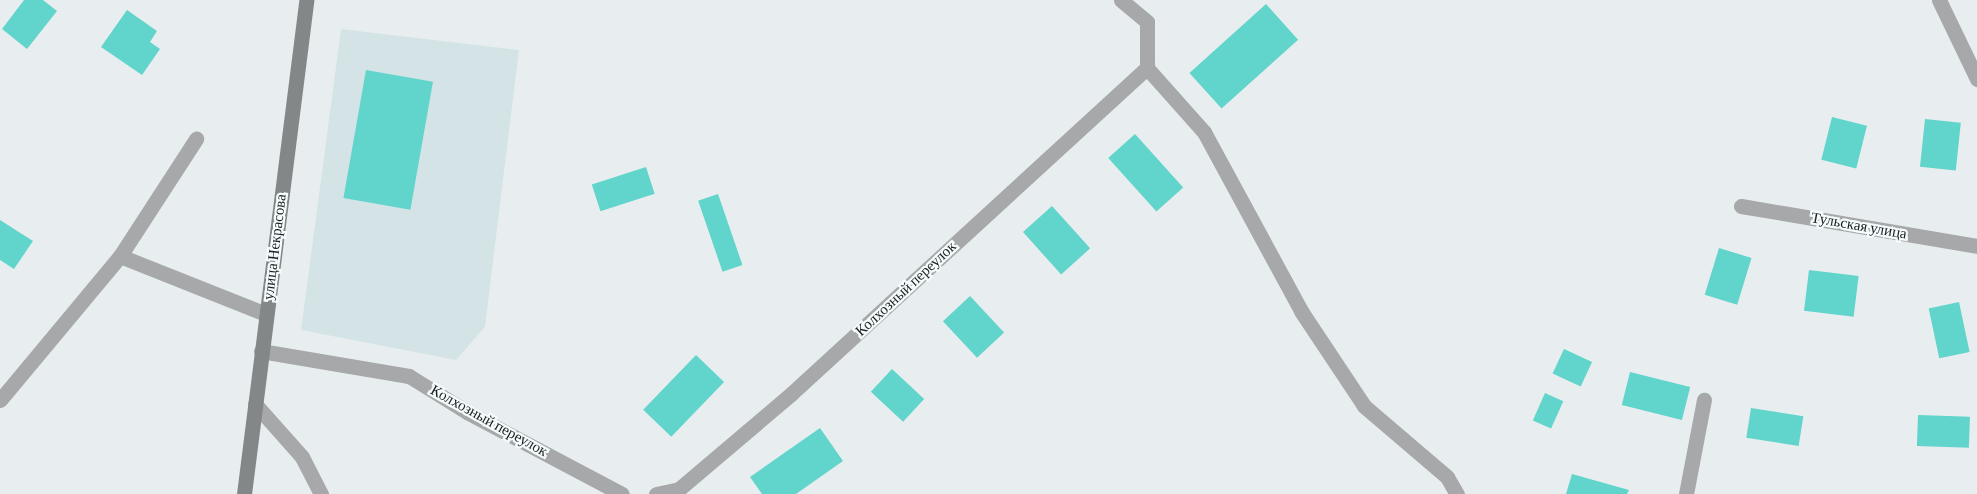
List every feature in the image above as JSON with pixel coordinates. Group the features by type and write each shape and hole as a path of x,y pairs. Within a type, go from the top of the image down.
{"main road":[{"name":"улица Некрасова","path":"244,494 306,0"}],"street":[{"path":"1121,0 1147,22 1147,68 1204,132 1301,311 1364,406 1447,476 1457,494"},
{"path":"1939,0 1977,79"},
{"name":"Колхозный переулок","path":"656,494 679,489 792,393 1147,68"},
{"path":"0,400 120,256 196,138"},
{"name":"Тульская улица","path":"1741,206 1977,246"},
{"path":"120,256 266,314"},
{"name":"Колхозный переулок","path":"261,351 409,376 467,412 622,494"},
{"path":"1686,494 1704,400"},
{"path":"255,404 302,457 321,494"}],"shaded area":[{"path":"341,29 519,50 485,327 456,360 301,330"}],"building":[{"path":"24,0 43,0 57,11 27,49 2,29"},
{"path":"1266,4 1298,40 1222,109 1189,73"},
{"path":"127,10 157,31 150,42 160,49 142,75 101,47"},
{"path":"366,70 433,82 410,210 343,198"},
{"path":"1832,117 1867,126 1856,168 1821,160"},
{"path":"1925,119 1961,123 1956,171 1920,167"},
{"path":"1135,134 1183,188 1156,212 1108,158"},
{"path":"646,167 655,194 600,211 592,185"},
{"path":"718,194 742,265 723,272 698,201"},
{"path":"1052,206 1090,248 1061,274 1023,232"},
{"path":"0,220 33,241 14,269 0,260"},
{"path":"1719,248 1752,258 1737,305 1705,295"},
{"path":"1809,270 1859,276 1854,317 1804,311"},
{"path":"970,296 1004,333 977,358 943,321"},
{"path":"1959,302 1970,352 1939,358 1929,308"},
{"path":"1564,349 1592,362 1581,387 1553,373"},
{"path":"696,355 724,382 671,437 643,410"},
{"path":"892,369 924,399 903,422 871,392"},
{"path":"1630,372 1690,387 1682,420 1622,405"},
{"path":"1545,393 1563,401 1551,429 1533,420"},
{"path":"1751,408 1803,416 1799,446 1746,438"},
{"path":"1918,415 1970,417 1969,448 1917,446"},
{"path":"820,428 843,461 796,494 762,494 750,477"},
{"path":"1572,474 1629,490 1627,494 1566,494"}]}
